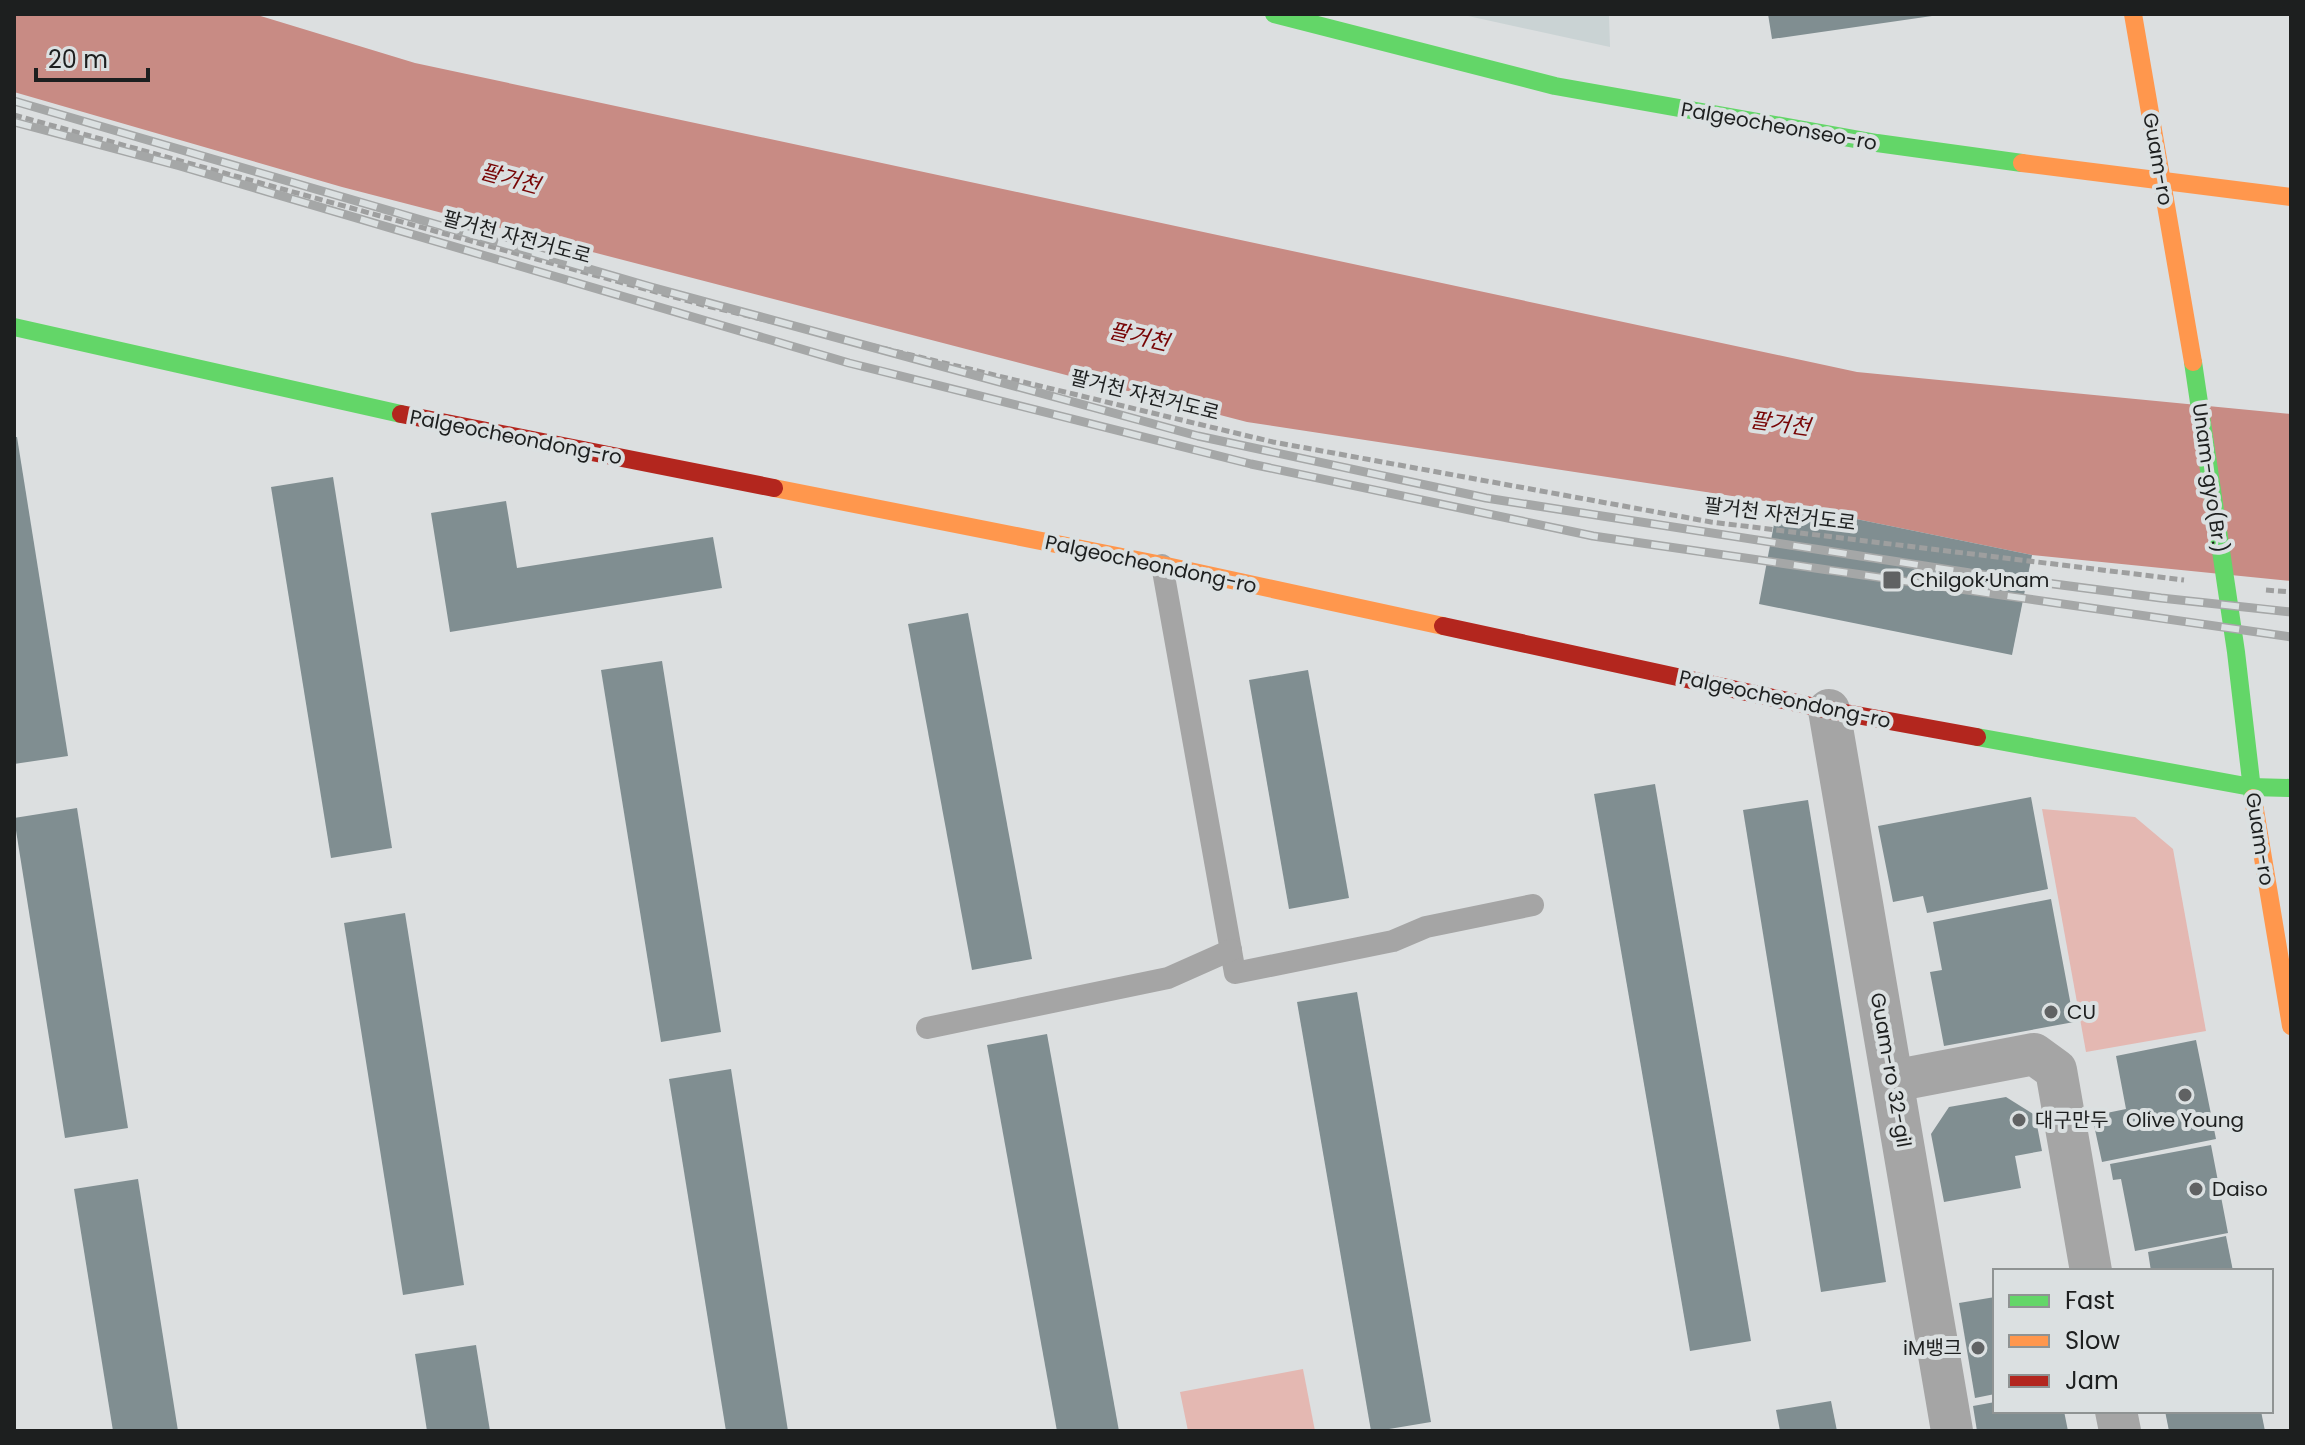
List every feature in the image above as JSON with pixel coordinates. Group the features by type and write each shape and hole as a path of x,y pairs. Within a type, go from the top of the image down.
{"main road":[{"name":"Palgeocheonseo-ro","path":"1274,14 1555,86 1877,143 2291,197"},
{"name":"Guam-ro","path":"2133,14 2184,303"},
{"name":"Unam-gyo(Br.)","path":"2184,303 2236,652"},
{"name":"Palgeocheondong-ro","path":"14,327 381,410 1162,565 1829,710 2251,787 2291,788"},
{"name":"Guam-ro","path":"2236,652 2251,787 2291,1026"}],"street":[{"name":"Guam-ro 32-gil","path":"1829,710 1952,1431"},
{"path":"1893,1081 2034,1054 2056,1070 2091,1269"}],"lane":[{"path":"1162,565 1235,973 1393,941 1426,927 1533,905"},
{"path":"927,1028 1168,978 1231,950"}],"path":[{"name":"팔거천 자전거도로","path":"14,115 703,305 1273,442 1711,522 2199,582"},
{"path":"2262,590 2291,592"}],"shaded area":[{"path":"1459,14 1609,14 1610,47"},
{"path":"2042,809 2135,817 2173,849 2206,1031 2086,1052"},
{"path":"1303,1369 1315,1431 1188,1431 1180,1392"}],"water":[{"name":"팔거천","path":"14,14 254,14 415,63 1857,372 2291,414 2291,581 2032,555 1778,503 1247,422 342,187 14,92"}],"building":[{"path":"1768,14 1932,14 1932,16 1772,39"},
{"path":"14,437 17,437 68,756 14,764"},
{"path":"333,477 392,848 331,858 271,487"},
{"path":"506,501 517,568 713,537 722,588 450,632 431,513"},
{"path":"1778,503 2032,555 2012,655 1759,604"},
{"path":"968,613 1032,959 972,970 908,624"},
{"path":"662,661 721,1032 661,1042 601,670"},
{"path":"1308,670 1349,898 1289,909 1249,680"},
{"path":"1655,784 1751,1341 1690,1351 1594,794"},
{"path":"2031,797 2048,889 1927,913 1923,896 1893,902 1878,826"},
{"path":"1808,800 1886,1282 1821,1292 1743,810"},
{"path":"77,808 128,1128 65,1138 14,818"},
{"path":"2051,899 2074,1022 1944,1046 1930,972 1942,970 1933,922"},
{"path":"405,913 464,1285 403,1295 344,923"},
{"path":"1357,992 1431,1422 1377,1431 1371,1431 1297,1002"},
{"path":"1047,1034 1119,1431 1057,1431 987,1045"},
{"path":"2196,1040 2216,1139 2102,1162 2092,1116 2126,1109 2116,1056"},
{"path":"731,1069 788,1431 726,1431 669,1079"},
{"path":"2006,1097 2035,1115 2042,1151 2015,1156 2021,1188 1944,1202 1931,1134 1949,1107"},
{"path":"2211,1145 2228,1233 2135,1251 2121,1179 2113,1180 2110,1164"},
{"path":"138,1179 178,1431 113,1431 74,1189"},
{"path":"2226,1236 2233,1269 2151,1269 2148,1252"},
{"path":"1993,1297 1993,1394 1975,1398 1959,1303"},
{"path":"476,1345 490,1431 427,1431 415,1354"},
{"path":"1831,1401 1837,1431 1780,1431 1776,1410"},
{"path":"1993,1402 1993,1413 2064,1413 2068,1431 1977,1431 1973,1406"},
{"path":"2165,1413 2261,1413 2265,1431 2169,1431"}],"railway":[{"path":"14,101 651,287 1198,436 1486,498 1970,573 2291,612"},
{"path":"14,122 180,166 849,363 1251,464 1593,536 2291,637"}],"traffic: fast":[{"path":"1274,14 1555,86 1877,143 2022,163"},
{"path":"14,327 401,414"},
{"path":"2193,362 2236,652 2253,798"},
{"path":"1977,737 2251,787 2291,788"}],"traffic: slow":[{"path":"2133,14 2193,362"},
{"path":"2022,163 2291,197"},
{"path":"774,488 1162,565 1443,626"},
{"path":"2253,798 2291,1026"}],"traffic: jam":[{"path":"401,414 774,488"},
{"path":"1443,626 1829,710 1977,737"}],"place":[{"name":"Chilgok·Unam","path":"1892,580"},
{"name":"CU","path":"2051,1012"},
{"name":"Olive Young","path":"2185,1095"},
{"name":"대구만두","path":"2019,1120"},
{"name":"Daiso","path":"2196,1189"},
{"name":"iM뱅크","path":"1978,1348"}]}
